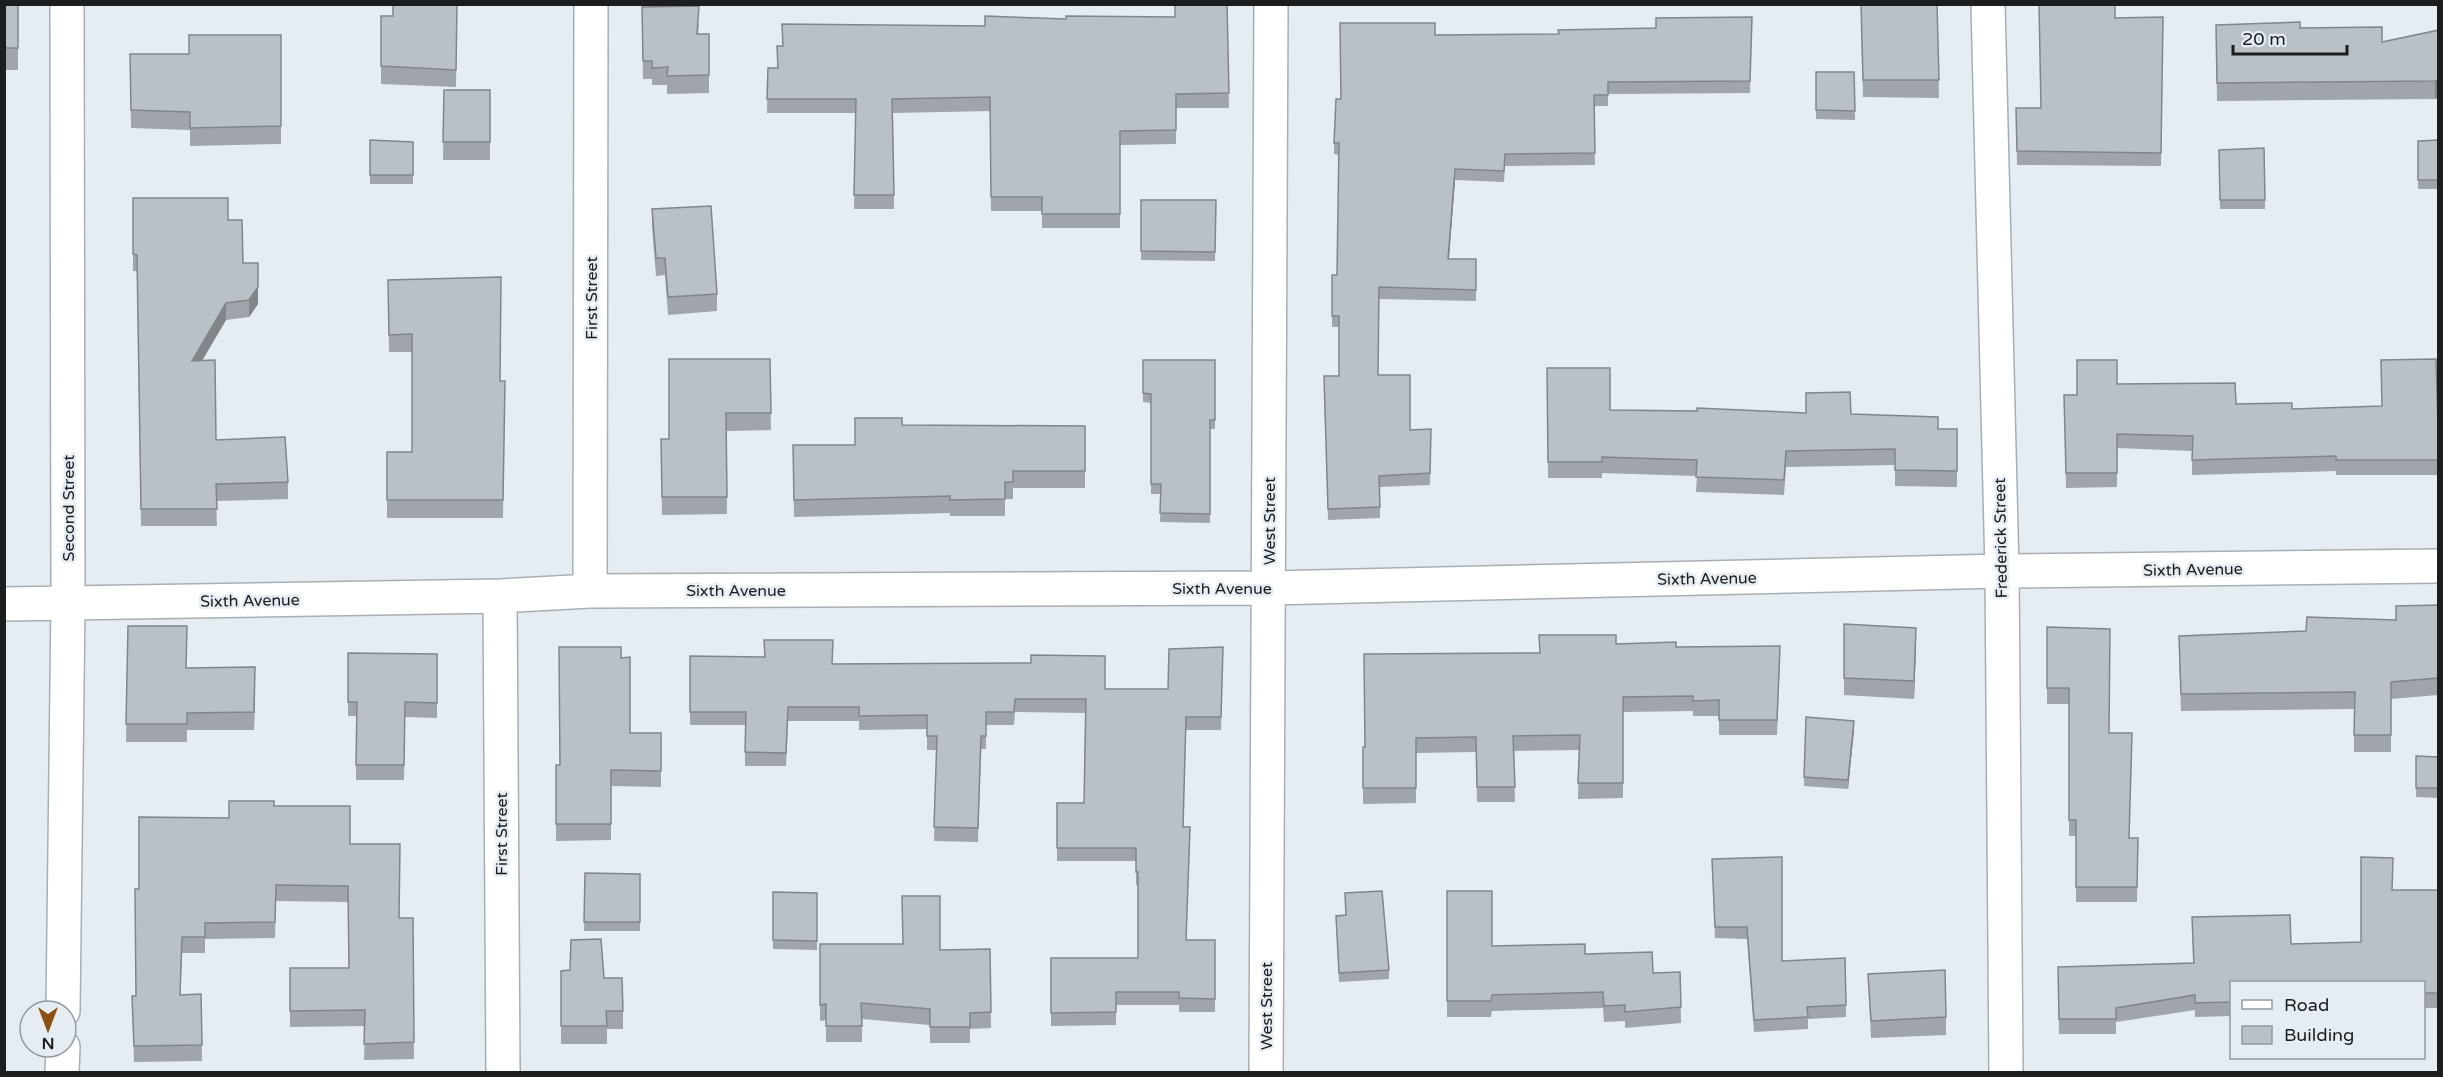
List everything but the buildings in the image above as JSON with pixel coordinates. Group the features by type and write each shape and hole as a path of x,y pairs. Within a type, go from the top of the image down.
{"street":[{"name":"Second Street","path":"63,999 68,603 67,4"},
{"name":"First Street","path":"590,591 591,4"},
{"name":"West Street","path":"1266,1072 1271,4"},
{"name":"Frederick Street","path":"1988,4 2002,571 2006,1072"},
{"name":"Sixth Avenue","path":"4,604 500,596 590,591 1269,588 2002,571 2439,566"},
{"name":"First Street","path":"500,596 503,1072"}]}
